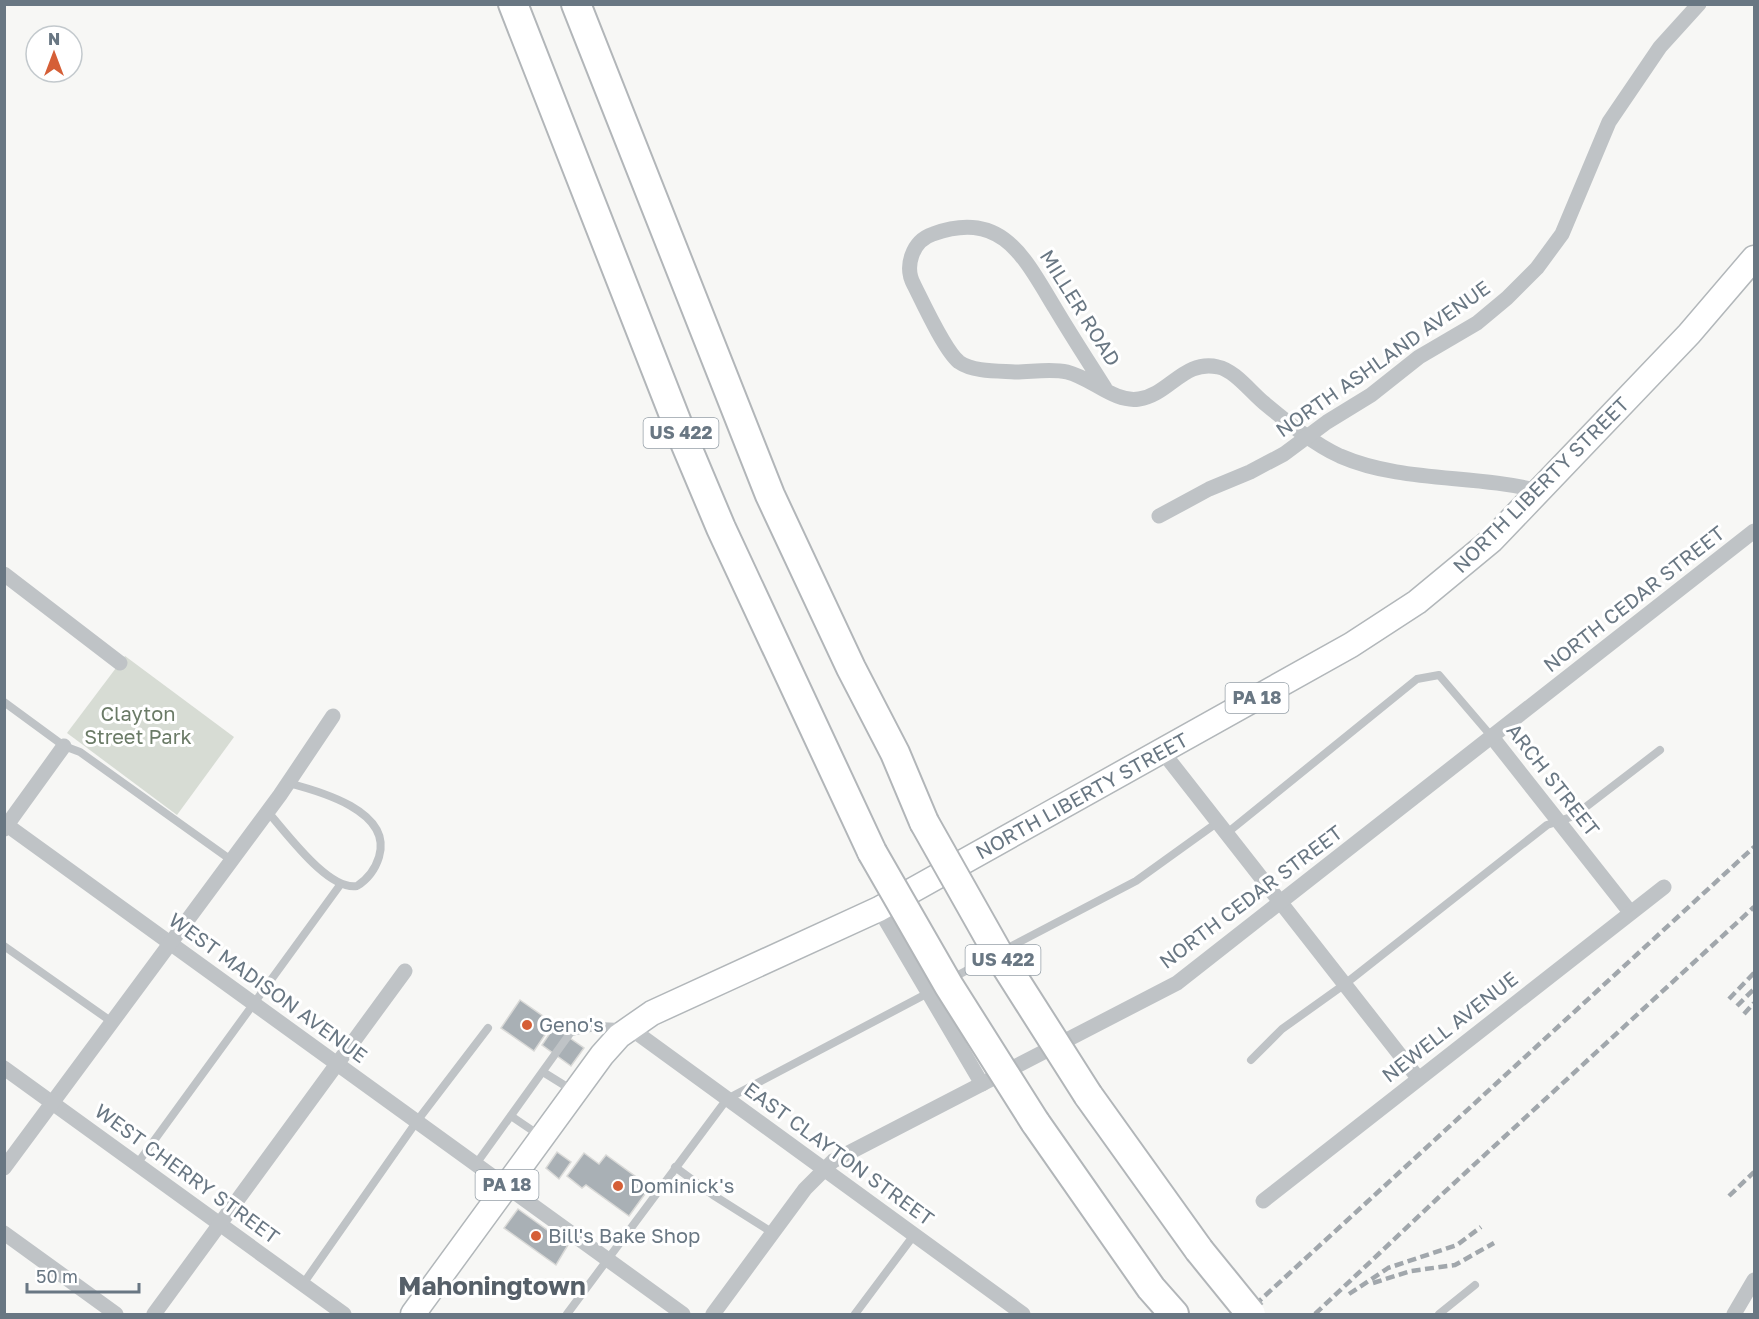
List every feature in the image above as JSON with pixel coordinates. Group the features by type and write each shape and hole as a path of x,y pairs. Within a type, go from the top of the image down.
{"highway":[{"name":"US 422","path":"513,4 717,517 872,852 949,986 1035,1122 1151,1288 1174,1314"},
{"name":"US 422","path":"576,4 770,495 851,668 895,753 924,822 999,955 1088,1095 1199,1250 1251,1314"}],"main road":[{"name":"NORTH LIBERTY STREET","path":"413,1314 610,1045 630,1028 664,1007 879,909 1351,645 1409,608 1467,562 1539,491 1689,334 1755,258"}],"street":[{"name":"NORTH ASHLAND AVENUE","path":"1159,516 1209,489 1275,459 1371,395 1419,357 1477,323 1507,298 1537,268 1562,234 1609,122 1660,47 1699,4"},
{"name":"MILLER ROAD","path":"1105,388 1066,372 987,371 959,362 939,332 909,276 910,256 928,236 956,226 987,229 1011,242 1030,264 1105,388 1112,395 1136,400 1162,390 1195,367 1214,366 1229,372 1281,418 1337,454 1386,470 1501,482 1539,491"},
{"name":"NORTH CEDAR STREET","path":"713,1314 822,1168 835,1159 1177,983 1755,531"},
{"path":"4,574 120,663"},
{"path":"4,1168 288,783 333,716"},
{"name":"ARCH STREET","path":"1492,737 1630,912"},
{"path":"5,826 64,746"},
{"path":"1162,751 1418,1078"},
{"name":"WEST MADISON AVENUE","path":"5,826 171,943 683,1314"},
{"name":"NEWELL AVENUE","path":"1263,1201 1664,887"},
{"path":"879,909 982,1084"},
{"path":"154,1314 405,971"},
{"name":"EAST CLAYTON STREET","path":"630,1028 1023,1314"},
{"name":"WEST CHERRY STREET","path":"4,1068 344,1314"},
{"path":"4,1233 116,1314"},
{"path":"1734,1314 1755,1280"}],"lane":[{"name":"ARCH STREET","path":"1222,828 1417,679 1439,675 1492,737"},
{"path":"4,702 64,746 80,752 231,860"},
{"path":"1251,1060 1282,1029 1345,984 1547,825 1574,816 1660,750"},
{"path":"267,811 317,867 340,885 357,886 366,880 380,854 378,834 356,809 340,798 288,783"},
{"path":"567,1314 727,1099 1136,881 1222,828"},
{"path":"137,1164 340,885"},
{"path":"4,946 112,1022"},
{"path":"476,1164 571,1032 598,1026 630,1028"},
{"path":"303,1284 417,1122 488,1028"},
{"path":"543,1072 575,1092"},
{"path":"511,1116 542,1137"},
{"path":"675,1167 772,1233"},
{"path":"855,1314 914,1235"},
{"path":"1439,1314 1475,1285"}],"green space":[{"name":"Clayton Street Park","path":"125,656 234,737 177,815 67,733"}],"building":[{"name":"Geno's","path":"520,1000 553,1023 534,1051 501,1028"},
{"path":"554,1027 584,1048 571,1066 542,1045"},
{"path":"557,1152 571,1162 559,1179 546,1168"},
{"name":"Dominick's","path":"584,1153 599,1164 606,1155 650,1187 629,1216 586,1185 582,1188 567,1176"},
{"name":"Bill's Bake Shop","path":"518,1209 568,1245 556,1265 504,1228"}],"railway":[{"path":"1245,1314 1754,847"},
{"path":"1315,1314 1754,907"},
{"path":"1729,999 1754,973"},
{"path":"1737,1006 1754,989"},
{"path":"1744,1014 1754,1003"},
{"path":"1729,1196 1754,1172"},
{"path":"1349,1294 1388,1268 1457,1245 1481,1227"},
{"path":"1373,1283 1411,1271 1455,1265 1494,1243"}],"place":[{"name":"Geno's","path":"527,1025"},
{"name":"Dominick's","path":"618,1186"},
{"name":"Bill's Bake Shop","path":"536,1236"}],"district":[{"name":"Mahoningtown","path":"492,1286"}]}
